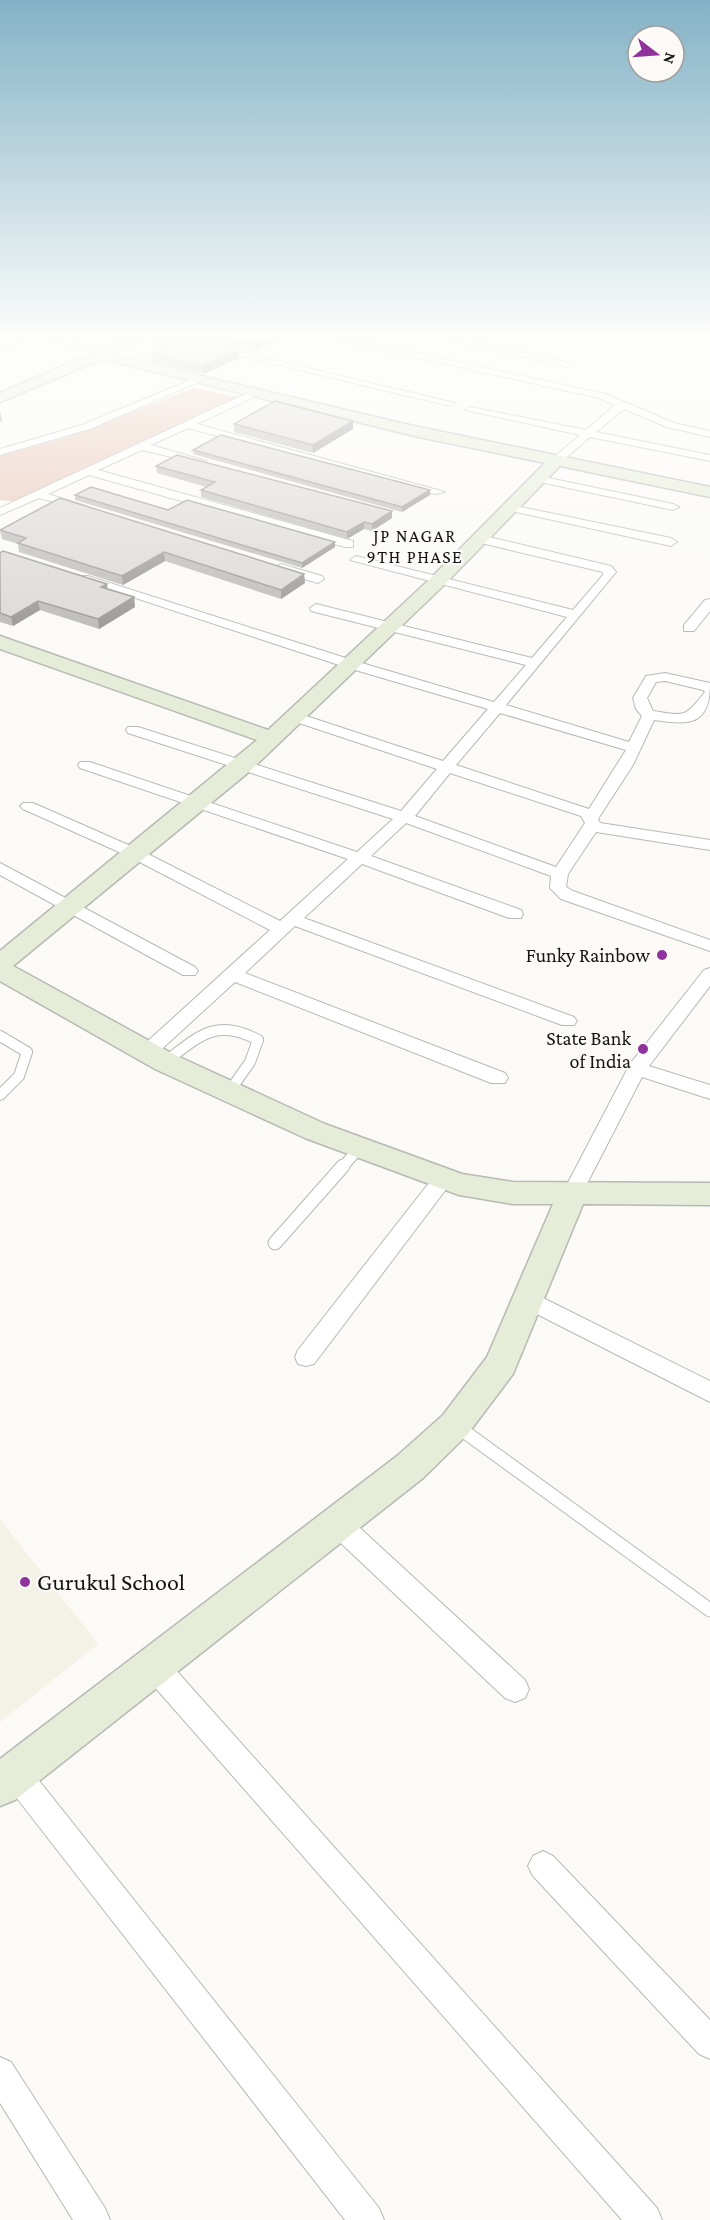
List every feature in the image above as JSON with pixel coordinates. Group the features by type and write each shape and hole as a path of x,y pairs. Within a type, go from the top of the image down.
{"street":[{"path":"0,452 47,439"},
{"path":"0,512 158,439"},
{"path":"241,439 439,492"},
{"path":"460,439 710,492"},
{"path":"0,964 242,766 438,581 557,460 583,439"},
{"path":"611,439 710,458"},
{"path":"141,446 211,465"},
{"path":"88,471 349,544"},
{"path":"539,479 673,507"},
{"path":"37,494 93,511"},
{"path":"511,508 671,542"},
{"path":"156,1057 232,974 404,817 610,572 481,539"},
{"path":"356,560 576,615"},
{"path":"273,566 318,579"},
{"path":"68,574 350,664 635,748"},
{"path":"689,628 710,603"},
{"path":"316,608 535,663"},
{"path":"0,642 272,738"},
{"path":"710,690 709,687 665,677 651,680 640,698 643,709 649,715 678,719 693,716 710,695"},
{"path":"649,715 635,748 560,874 558,888 567,895 710,946"},
{"path":"295,717 587,813 591,822"},
{"path":"134,730 404,817 560,874"},
{"path":"85,765 360,858 515,914"},
{"path":"28,806 286,924 568,1021"},
{"path":"591,822 710,845"},
{"path":"0,868 189,971"},
{"path":"0,970 156,1057 229,1092 359,1148 444,1179 513,1193 710,1194"},
{"path":"232,974 498,1078"},
{"path":"367,2220 8,1779 410,1467 455,1425 501,1364 572,1194 637,1069 708,978"},
{"path":"637,1069 710,1092"},
{"path":"306,1357 444,1179"},
{"path":"528,1299 710,1392"},
{"path":"338,1524 515,1689"},
{"path":"155,1667 645,2220"},
{"path":"543,1866 710,2043"},
{"path":"0,2073 93,2220"}],"lane":[{"path":"156,1057 207,1031 235,1027 240,1029 258,1040 250,1062 229,1092"},
{"path":"0,1035 27,1052 19,1076 0,1095"},
{"path":"275,1243 359,1148"},
{"path":"455,1425 710,1610"}],"shaded area":[{"path":"63,439 159,439 18,502 0,500 0,454"},
{"name":"Gurukul School","path":"0,1519 98,1644 0,1722"}],"building":[{"path":"214,439 235,439 430,490 402,507 193,450"},
{"path":"289,439 324,439 313,445"},
{"path":"177,455 392,511 372,524 364,522 347,532 201,490 215,482 156,466"},
{"path":"91,487 168,510 187,500 335,542 302,563 75,495"},
{"path":"60,498 304,574 281,590 164,552 122,576 18,543 26,538 0,530"},
{"path":"3,551 107,584 101,587 134,597 98,619 38,601 11,617 0,613 0,553"}],"place":[{"name":"Funky Rainbow","path":"662,955"},
{"name":"State Bank of India","path":"643,1049"},
{"name":"Gurukul School","path":"25,1582"}],"district":[{"name":"JP NAGAR 9TH PHASE","path":"415,546"}]}
